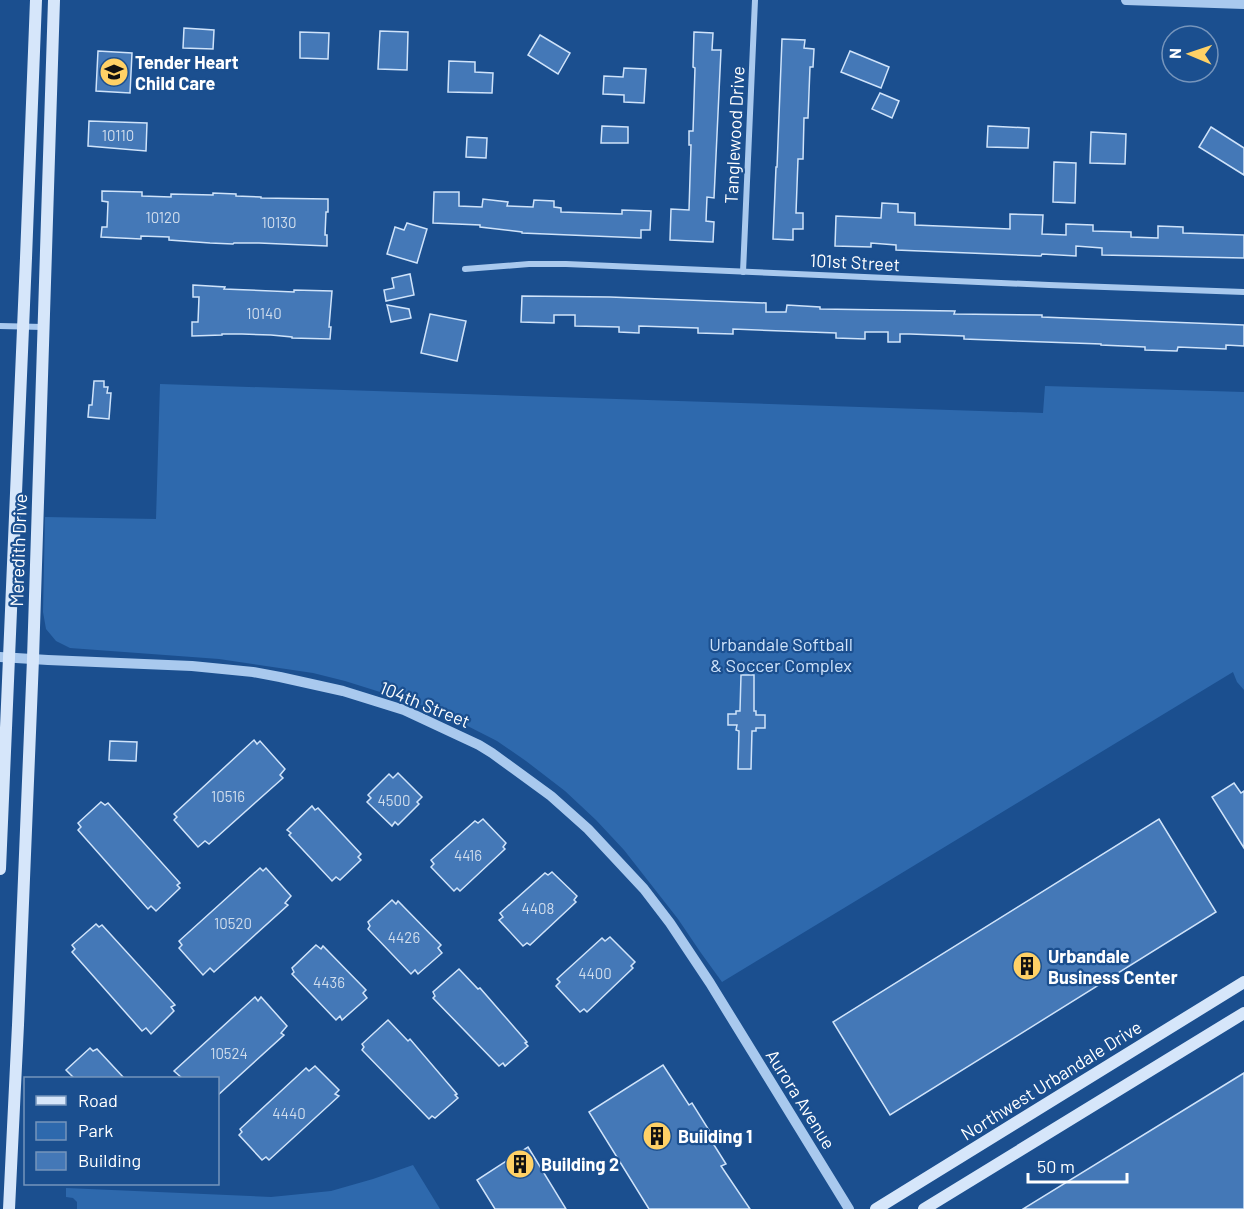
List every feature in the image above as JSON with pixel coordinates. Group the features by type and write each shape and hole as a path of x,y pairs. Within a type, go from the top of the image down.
{"main road":[{"name":"Meredith Drive","path":"0,869 5,657 23,327 36,0"},
{"name":"Meredith Drive","path":"9,1209 33,658 54,0"},
{"name":"Northwest Urbandale Drive","path":"876,1209 1244,982"},
{"path":"924,1209 1244,1013"}],"street":[{"name":"Tanglewood Drive","path":"743,272 755,0"},
{"path":"1125,0 1244,4"},
{"name":"101st Street","path":"465,269 529,264 566,264 1244,292"},
{"path":"0,326 44,327"},
{"name":"104th Street","path":"5,657 192,666 280,677 343,691 404,710 478,745 551,796 619,861 670,923 724,1005"},
{"name":"Aurora Avenue","path":"724,1005 849,1209"}],"green space":[{"name":"Urbandale Softball & Soccer Complex","path":"160,384 1043,413 1045,386 1244,392 1244,690 1237,682 1233,672 722,982 678,919 624,850 596,820 565,791 497,741 442,713 345,681 313,673 219,659 70,648 56,641 46,629 43,612 45,517 156,519"},
{"path":"413,1165 440,1209 77,1209 77,1202 73,1198 66,1197 66,1188 271,1197 331,1191"}],"building":[{"path":"184,28 214,30 213,49 183,48"},
{"path":"380,31 408,32 407,70 378,69"},
{"path":"300,32 329,33 328,59 300,58"},
{"path":"694,32 713,33 712,50 721,50 714,198 707,197 706,221 714,222 713,242 670,240 671,209 689,210 691,145 689,145 689,131 693,131"},
{"path":"540,35 570,53 558,74 528,55"},
{"path":"782,39 805,40 804,48 814,49 813,67 810,67 808,118 804,118 803,159 798,159 796,213 803,213 803,229 793,229 793,240 773,239"},
{"name":"Tender Heart Child Care","path":"98,51 132,53 130,93 96,91"},
{"path":"850,51 889,67 881,88 841,72"},
{"path":"449,61 475,62 475,72 493,73 492,93 448,92"},
{"path":"624,68 646,69 644,103 624,102 624,95 603,94 604,76 623,77"},
{"path":"880,93 899,101 892,118 872,109"},
{"path":"89,121 147,123 146,151 88,146"},
{"path":"602,126 628,127 628,143 601,143"},
{"path":"988,126 1029,128 1028,148 987,147"},
{"path":"1211,127 1244,148 1244,175 1199,147"},
{"path":"1091,132 1126,134 1125,164 1090,163"},
{"path":"467,137 487,138 486,158 466,157"},
{"path":"1054,162 1076,163 1075,203 1053,202"},
{"path":"102,191 142,192 142,196 171,197 171,194 213,195 213,193 261,198 328,199 325,235 327,235 327,246 210,243 169,240 169,237 141,236 141,239 101,237 102,227 107,227 108,202 102,201"},
{"path":"434,192 459,192 459,206 482,207 483,199 508,202 507,206 533,207 534,200 554,201 554,207 561,208 561,212 622,214 622,210 651,211 650,230 641,230 641,238 522,233 480,227 480,225 433,223"},
{"path":"882,203 898,204 898,212 915,213 915,225 1010,229 1010,214 1043,215 1042,234 1066,235 1066,224 1093,225 1093,231 1131,232 1131,237 1158,238 1158,226 1183,227 1183,233 1244,235 1244,258 1102,255 1102,248 1076,246 1076,256 1042,254 1041,256 896,250 896,245 871,243 871,247 835,246 836,216 881,218"},
{"path":"407,223 427,229 417,263 387,254 395,227 404,230"},
{"path":"410,274 414,295 386,301 384,290 394,288 392,278"},
{"path":"193,285 225,287 224,289 332,291 330,339 242,334 192,336 192,322 198,322 199,297 193,297"},
{"path":"522,296 766,303 766,312 786,312 787,305 820,307 820,309 955,311 954,314 1042,315 1042,317 1244,325 1244,346 1226,345 1226,349 1178,347 1177,351 1145,350 1145,347 1101,344 964,339 964,336 910,334 900,334 900,342 888,342 888,332 865,332 865,339 836,338 836,333 733,329 733,334 698,333 698,328 639,326 639,333 619,332 619,327 575,326 575,315 554,315 554,323 521,322"},
{"path":"387,305 409,309 411,318 391,322"},
{"path":"430,314 466,321 457,361 421,353"},
{"path":"94,381 104,381 104,387 108,387 107,393 111,393 109,419 88,417 89,405 92,405"},
{"path":"741,675 754,675 754,711 756,715 765,715 765,728 756,728 756,731 752,731 751,769 738,769 739,731 736,730 737,725 728,725 728,714 736,714 736,711 740,711"},
{"path":"254,740 257,744 260,741 285,769 280,775 283,778 209,844 205,841 198,847 174,820 177,817 174,814"},
{"path":"110,741 137,742 136,761 109,760"},
{"path":"398,773 422,797 417,802 419,804 398,825 395,822 392,826 367,802 371,798 368,795 389,774 393,778"},
{"path":"1234,783 1241,793 1244,791 1244,848 1212,797"},
{"path":"101,802 105,805 108,803 180,883 177,885 180,888 156,911 151,906 148,909 78,830 81,827 78,823"},
{"path":"312,806 315,810 318,808 361,854 358,857 361,860 340,880 336,877 332,881 289,835 291,833 287,830"},
{"path":"483,819 506,843 503,847 505,849 460,891 457,888 454,891 431,867 434,864 431,860 475,821 478,823"},
{"name":"Urbandale Business Center","path":"1159,819 1216,912 890,1115 833,1022"},
{"path":"260,868 263,871 266,868 291,896 285,903 288,905 214,972 210,968 203,975 179,948 182,945 179,941"},
{"path":"552,872 577,896 574,900 576,902 530,945 527,943 523,946 499,920 503,917 500,913 545,873 548,875"},
{"path":"392,900 396,904 398,901 441,945 438,948 442,953 418,974 415,970 411,974 368,929 370,926 368,922"},
{"path":"96,924 99,927 102,925 175,1005 171,1007 174,1011 151,1034 146,1028 142,1031 72,952 75,949 72,945"},
{"path":"610,937 635,962 631,966 633,968 587,1012 584,1009 580,1012 556,986 560,982 557,979 602,938 605,941"},
{"path":"316,945 321,949 323,946 366,990 363,993 367,998 342,1020 340,1016 336,1020 292,974 294,972 292,968"},
{"path":"459,969 478,989 480,988 527,1042 525,1043 528,1046 505,1066 503,1063 499,1066 433,998 435,996 433,992"},
{"path":"255,997 258,1001 261,997 287,1026 281,1033 284,1035 219,1094 219,1077 181,1077 174,1071"},
{"path":"388,1020 408,1041 410,1039 457,1094 455,1095 458,1098 435,1118 432,1116 429,1119 362,1050 364,1047 362,1044"},
{"path":"90,1048 93,1051 97,1049 123,1077 73,1077 66,1070"},
{"name":"Building 1","path":"663,1065 689,1105 692,1103 712,1135 709,1137 726,1164 721,1166 750,1209 649,1209 589,1112"},
{"path":"315,1066 339,1090 335,1094 339,1096 269,1160 266,1157 262,1160 239,1135 242,1132 240,1129 306,1068 309,1071"},
{"path":"1244,1073 1244,1209 1023,1209"},
{"name":"Building 2","path":"528,1147 566,1209 495,1209 477,1180"}],"place":[{"name":"Tender Heart Child Care","path":"114,72"},
{"name":"Urbandale Business Center","path":"1027,966"},
{"name":"Building 1","path":"657,1136"},
{"name":"Building 2","path":"520,1164"}]}
